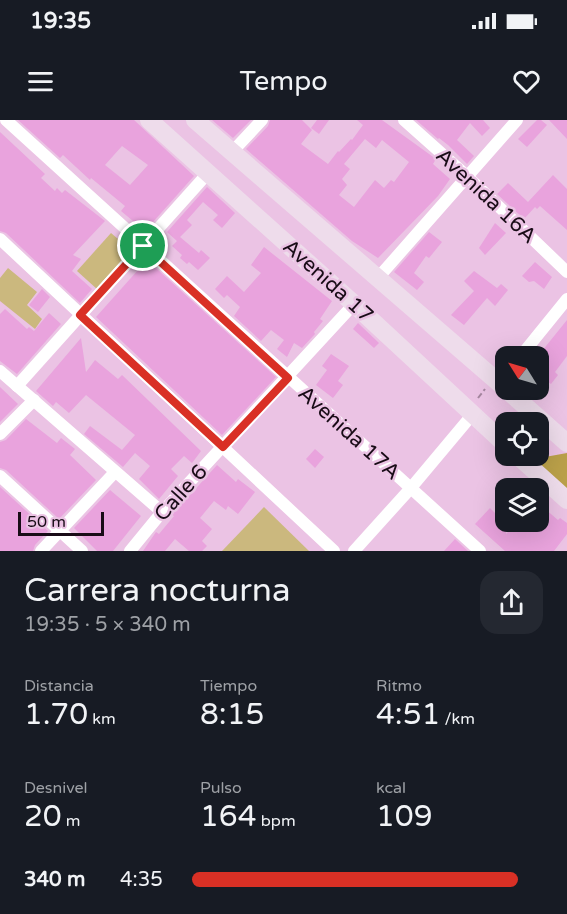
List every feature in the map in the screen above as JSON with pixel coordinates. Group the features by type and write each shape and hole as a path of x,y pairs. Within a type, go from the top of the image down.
{"main road":[{"name":"Avenida 17","path":"149,120 354,304 495,435"},
{"name":"Avenida 17","path":"195,120 377,279 495,377"},
{"name":"Avenida 17","path":"521,400 567,443"},
{"path":"529,466 567,500"}],"street":[{"name":"Avenida 17A","path":"6,120 480,551"},
{"path":"232,153 262,120"},
{"name":"Avenida 16A","path":"404,120 468,177 567,272"},
{"path":"377,279 517,120"},
{"path":"17,386 208,173"},
{"path":"0,238 334,551"},
{"path":"529,346 567,299"},
{"name":"Calle 6","path":"130,551 162,512 354,304"},
{"path":"0,371 162,512"},
{"path":"0,434 33,400"},
{"path":"354,551 472,415"},
{"path":"41,551 115,472"},
{"path":"0,476 81,551"}],"shaded area":[{"path":"111,233 132,251 98,290 77,271"},
{"path":"8,268 37,292 27,305 42,319 35,329 0,301 0,278"},
{"path":"567,453 567,496 537,466 549,466 549,456"},
{"path":"264,507 309,551 222,551"}],"building":[{"path":"18,120 134,120 194,176 145,231 121,211 125,206 91,178 90,180 63,155 60,158","holes":["122,146 148,165 130,185 105,165"]},
{"path":"212,120 251,120 233,138"},
{"path":"270,120 302,120 312,130 301,144 328,164 338,151 352,140 363,125 357,120 382,120 436,159 433,164 450,179 438,196 378,258 352,241 246,149 268,126","holes":["365,139 376,148 382,140 409,162 394,182 391,180 384,188 375,180 354,207 339,195 347,185 342,179 350,169 344,164"]},
{"path":"317,120 329,120 319,134 311,128"},
{"path":"416,120 483,120 490,128 482,136 470,123 457,140 474,156 467,164 448,145"},
{"path":"537,120 547,125 527,147 518,139"},
{"path":"549,120 567,120 567,139"},
{"path":"0,132 45,174 41,178 55,191 57,188 62,193 65,190 105,221 73,255 81,259 72,271 92,289 80,303 6,233 0,231"},
{"path":"553,175 567,189 567,230 540,206 537,209 535,207 524,219 497,194 508,183 528,202"},
{"path":"207,187 235,213 222,228 213,220 218,215 203,202 187,220 192,225 180,237 199,253 201,250 210,258 198,270 180,258 182,255 172,246 177,241 167,232"},
{"path":"495,223 506,233 485,255 479,248"},
{"path":"429,232 442,242 429,258 426,256 414,273 424,282 417,290 394,272"},
{"path":"264,247 332,301 320,319 323,321 314,332 315,334 302,348 294,343 287,357 277,349 284,340 271,330 261,341 234,316 240,307 227,295 224,298 215,289 227,276 244,292 261,273 251,265"},
{"path":"147,260 276,377 222,435 96,317"},
{"path":"535,262 552,277 544,289 534,281 529,282 522,276"},
{"path":"474,271 497,288 501,284 508,290 495,306 487,298 464,325 451,315 474,291 464,281"},
{"path":"42,289 50,297 38,312 29,305"},
{"path":"5,309 27,329 29,327 34,331 49,313 61,324 17,374 0,361 0,314"},
{"path":"567,320 567,356 555,372 558,375 551,384 549,383 549,346 546,346"},
{"path":"358,323 379,343 374,348 353,329"},
{"path":"81,338 86,372 95,360 118,379 122,375 201,451 192,463 184,456 171,469 178,476 159,499 139,479 150,466 135,453 123,467 84,434 90,426 122,450 135,435 86,395 69,413 56,402 53,406 36,391"},
{"path":"331,354 349,366 338,381 343,385 333,398 316,385 327,370 322,366"},
{"path":"0,387 18,404 0,422"},
{"path":"26,419 57,443 61,438 75,449 70,455 96,480 59,519 6,470 0,468 0,442 6,440"},
{"path":"315,449 324,457 315,468 306,459"},
{"path":"217,465 236,482 238,479 255,492 238,514 228,506 226,510 214,501 200,518 212,529 202,541 207,546 202,551 189,551 175,539 165,551 143,551 156,532 159,534 174,516 172,515"},
{"path":"0,487 48,531 35,545 33,551 0,551"},
{"path":"110,490 141,516 113,551 97,551 74,528"},
{"path":"490,508 495,513 495,532 506,532 506,534 508,532 549,532 549,512 558,520 560,518 567,523 567,534 554,551 505,551 475,524"},
{"path":"455,539 468,551 444,551"}],"route":[{"path":"143,246 288,378 223,447 80,315 143,246"}]}
